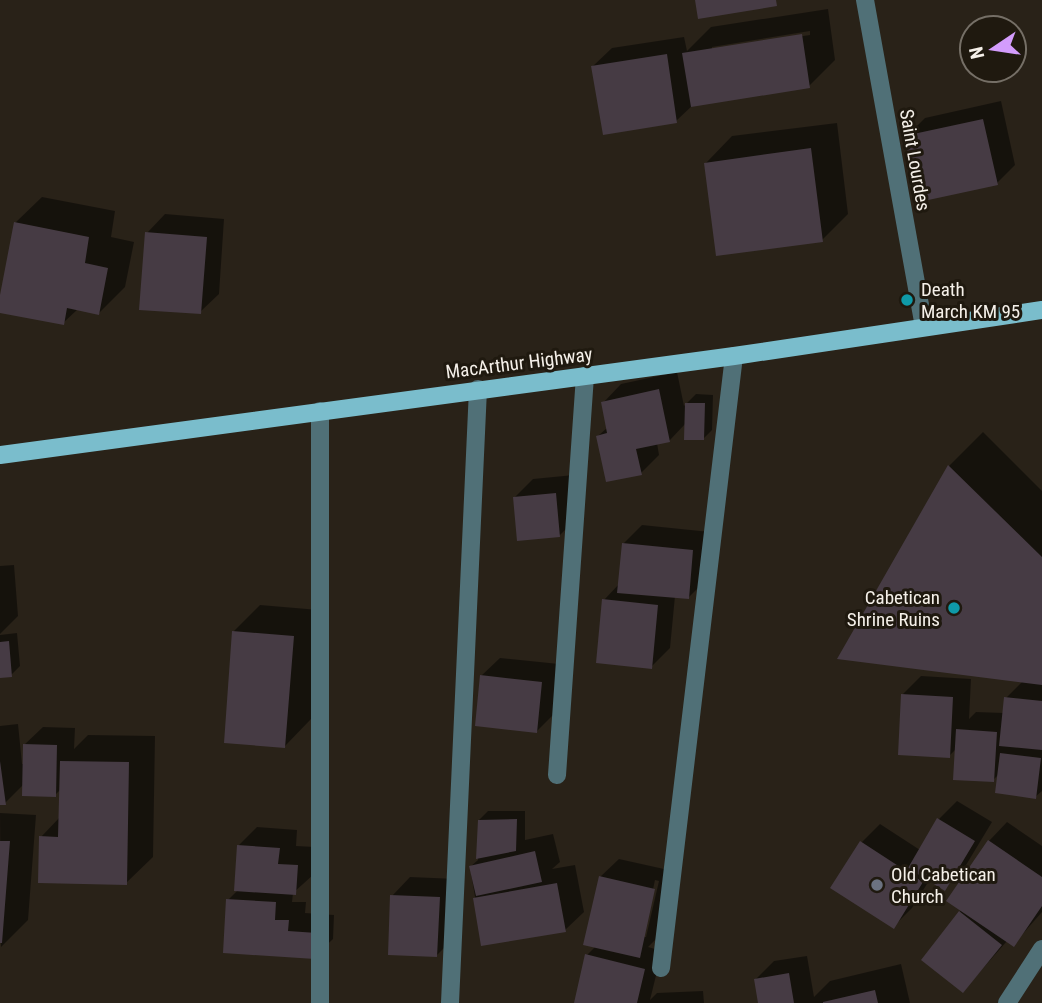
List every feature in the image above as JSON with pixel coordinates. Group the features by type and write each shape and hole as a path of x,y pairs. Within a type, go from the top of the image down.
{"main road":[{"name":"MacArthur Highway","path":"0,456 734,356 1042,310"}],"street":[{"name":"Saint Lourdes","path":"865,0 924,327"},
{"path":"661,968 734,356"},
{"path":"557,775 584,376"},
{"path":"450,1003 478,389"},
{"path":"320,411 320,1003"},
{"path":"1007,1003 1042,949"}],"building":[{"path":"695,0 776,0 777,6 698,19"},
{"path":"802,34 810,88 691,107 682,53"},
{"path":"667,54 677,123 603,135 591,66"},
{"path":"983,119 998,185 919,202 904,136"},
{"path":"811,148 823,242 716,256 704,163"},
{"path":"14,222 89,237 85,263 108,268 99,315 67,308 64,325 0,313 0,295"},
{"path":"145,232 207,237 201,314 139,310"},
{"path":"659,389 670,442 636,449 642,475 606,482 596,436 607,433 601,402"},
{"path":"685,403 705,403 704,440 684,440"},
{"name":"Cabetican Shrine Ruins","path":"948,465 1042,557 1042,685 837,659"},
{"path":"556,493 560,537 517,541 513,497"},
{"path":"622,543 693,550 689,599 617,593"},
{"path":"602,599 658,605 652,669 596,663"},
{"path":"232,631 294,636 285,748 224,743"},
{"path":"9,641 12,677 0,678 0,642"},
{"path":"480,675 542,682 537,733 475,726"},
{"path":"901,694 953,697 950,758 898,755"},
{"path":"1004,697 1042,701 1042,750 999,746"},
{"path":"956,729 997,732 994,782 953,780"},
{"path":"23,744 57,745 56,797 22,796"},
{"path":"1000,753 1041,758 1036,799 995,793"},
{"path":"0,761 6,805 0,805"},
{"path":"60,761 129,762 127,885 38,883 39,836 58,837"},
{"path":"937,818 975,841 945,891 908,868"},
{"path":"517,819 516,851 476,859 478,820"},
{"path":"988,840 1042,877 1042,906 1014,947 946,901"},
{"path":"0,841 10,841 2,943 0,943"},
{"name":"Old Cabetican Church","path":"860,841 923,882 894,929 830,888"},
{"path":"237,845 280,848 278,864 298,865 296,895 234,891"},
{"path":"535,851 542,882 476,896 469,866"},
{"path":"599,876 655,889 640,958 583,945"},
{"path":"557,883 566,932 481,946 473,898"},
{"path":"390,895 440,897 437,957 388,955"},
{"path":"226,899 276,902 275,920 289,920 288,931 317,933 315,959 223,953"},
{"path":"959,911 1002,945 963,993 921,960"},
{"path":"585,954 645,969 637,1003 574,1003"},
{"path":"789,973 794,1003 758,1003 754,979"},
{"path":"875,990 878,1003 823,1003 823,1002"}],"place":[{"name":"Death March KM 95","path":"907,300"},
{"name":"Cabetican Shrine Ruins","path":"954,608"},
{"name":"Old Cabetican Church","path":"877,885"}]}
